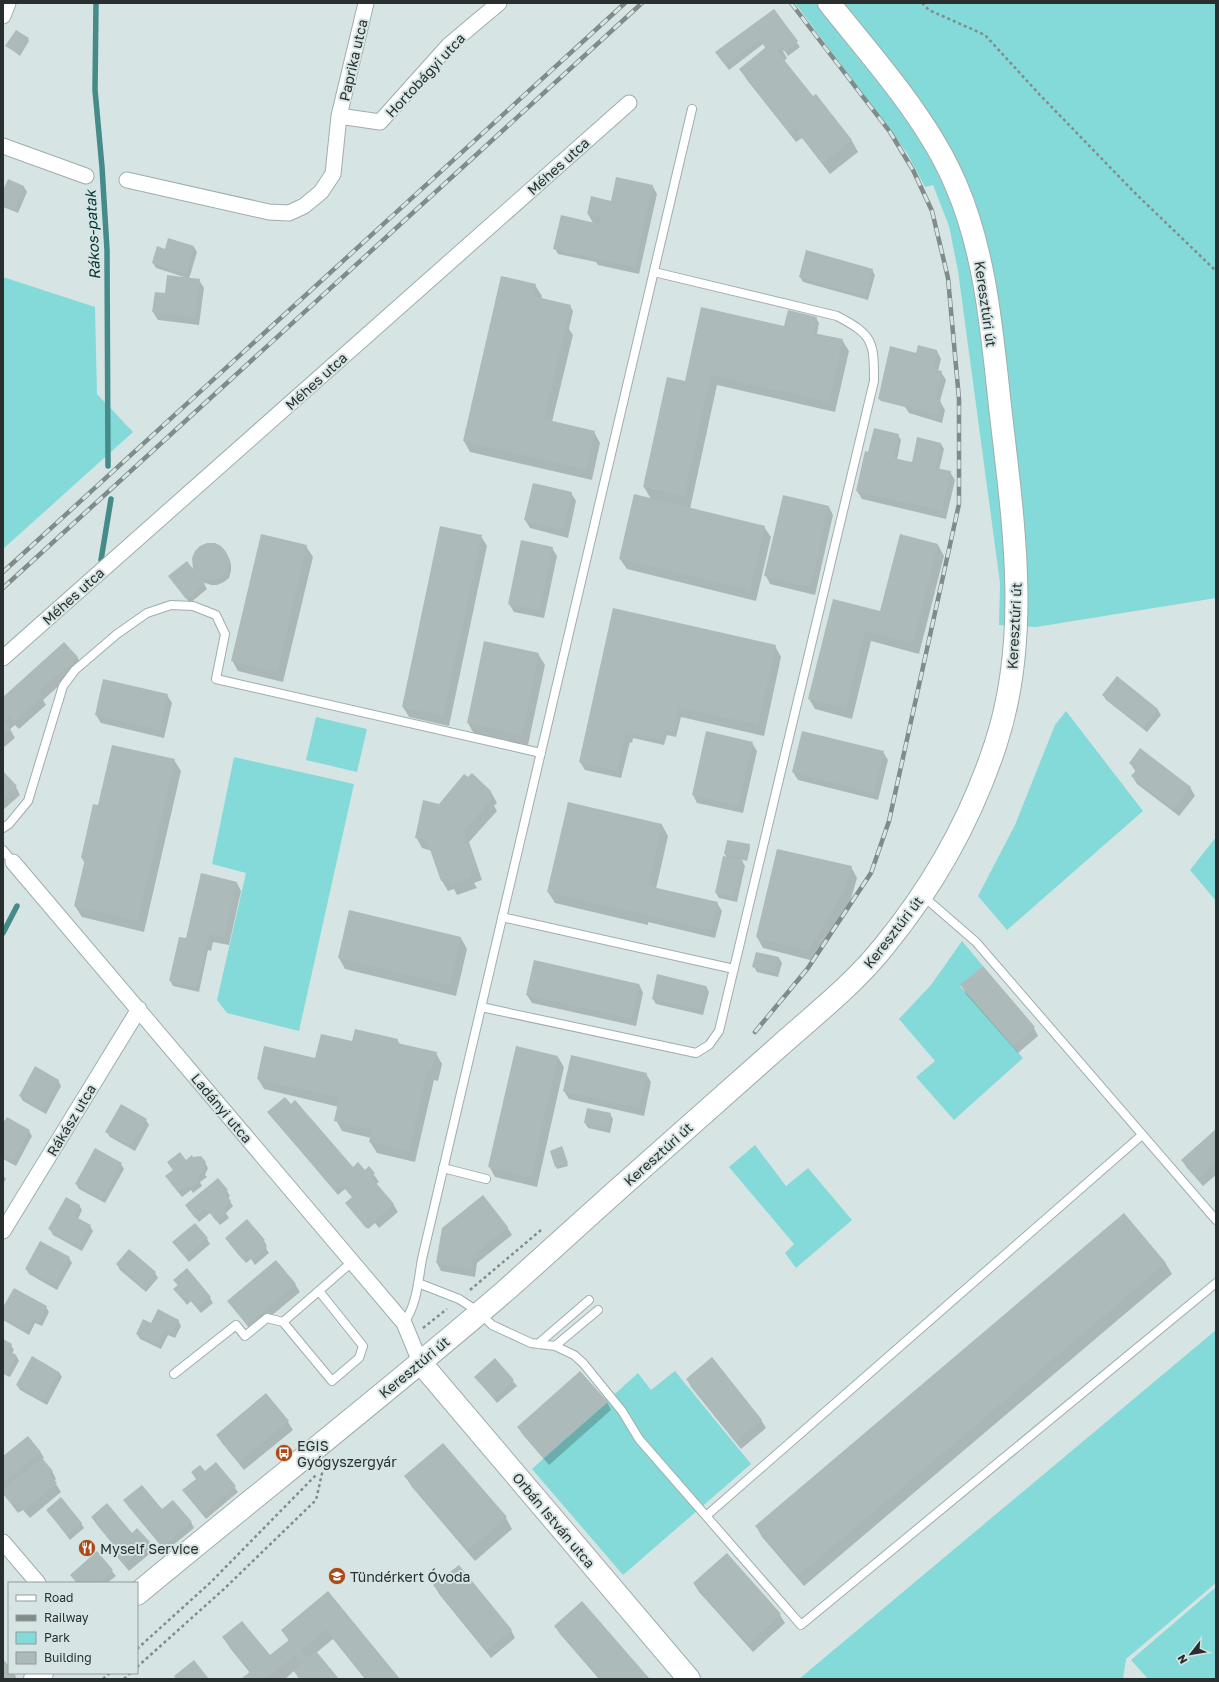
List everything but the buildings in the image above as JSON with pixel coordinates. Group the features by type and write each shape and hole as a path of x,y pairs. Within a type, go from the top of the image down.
{"main road":[{"name":"Keresztúri út","path":"138,1593 479,1312 806,1023 860,972 884,947 922,896 946,860 973,804 998,739 1011,680 1016,621 1017,567 1012,509 985,292 976,245 967,213 954,179 910,105 829,3"},
{"name":"Orbán István utca","path":"420,1362 689,1679"}],"street":[{"path":"3,16 8,3"},
{"name":"Paprika utca","path":"339,116 366,3"},
{"name":"Hortobágyi utca","path":"339,116 380,122 449,45 499,3"},
{"name":"Méhes utca","path":"3,658 628,103"},
{"path":"126,180 269,212 289,213 304,206 321,192 333,174 339,116"},
{"path":"3,146 86,176"},
{"name":"Ladányi utca","path":"8,856 404,1323 420,1362"},
{"name":"Rákász utca","path":"3,1232 139,1009"},
{"path":"3,1542 37,1582"}],"lane":[{"path":"404,1323 416,1297 422,1260 443,1168 692,109"},
{"path":"481,1007 696,1053 709,1045 719,1031 874,381 874,354 869,338 854,325 837,316 654,272"},
{"path":"3,828 9,824 28,801 63,686 75,670 117,634 147,613 171,605 192,606 216,615 224,634 216,679 541,753"},
{"path":"922,896 976,942 1216,1220"},
{"path":"502,917 734,969"},
{"path":"706,1516 1142,1135"},
{"path":"443,1168 486,1179"},
{"path":"283,1322 352,1262"},
{"path":"418,1283 459,1299 479,1312 492,1326 531,1343 555,1346 574,1355 583,1363 622,1410 639,1439 801,1625 1216,1283"},
{"path":"174,1374 236,1325 245,1336 268,1318 283,1322 332,1381 359,1358 363,1346 319,1291"},
{"path":"538,1344 589,1300"},
{"path":"555,1346 598,1310"}],"path":[{"path":"922,3 929,10 986,35 1040,95 1216,272"},
{"path":"410,1338 544,1228"},
{"path":"138,1648 211,1582 323,1468 316,1500 224,1590 138,1666"}],"green space":[{"path":"795,3 1216,3 1216,598 1036,627 999,625 1000,583 958,271 949,226 933,185 925,187 907,153"},
{"path":"3,277 95,307 97,394 133,432 3,549"},
{"path":"1066,711 1143,811 1007,930 978,896 1015,825 1055,725"},
{"path":"316,717 367,729 357,772 306,760"},
{"path":"234,757 354,784 299,1031 227,1013 217,1000 246,873 212,864"},
{"path":"1216,837 1216,901 1190,870"},
{"path":"962,941 983,966 960,986 1023,1058 954,1120 916,1077 935,1061 899,1019 931,985"},
{"path":"755,1145 786,1186 808,1168 852,1220 796,1268 785,1253 794,1244 729,1167"},
{"path":"1216,1330 1216,1583 1126,1659 1123,1679 799,1679"},
{"path":"675,1371 751,1464 623,1575 532,1469 638,1373 651,1390"},
{"path":"1216,1587 1216,1679 1148,1679 1131,1660"}],"waterway":[{"name":"Rákos-patak","path":"96,3 95,90 102,167 107,250 108,466"},
{"name":"Rákos-patak","path":"101,560 111,499"},
{"name":"Rákos-patak","path":"3,933 17,906"}],"railway":[{"path":"3,572 625,3"},
{"path":"3,588 642,3"},
{"path":"755,1032 808,968 871,873 889,821 959,504 959,399 948,278 932,211 913,170 890,132 791,3"}],"place":[{"name":"EGIS Gyógyszergyár","path":"284,1453"},
{"name":"Myself Service","path":"87,1548"},
{"name":"Tündérkert Óvoda","path":"337,1576"}]}
